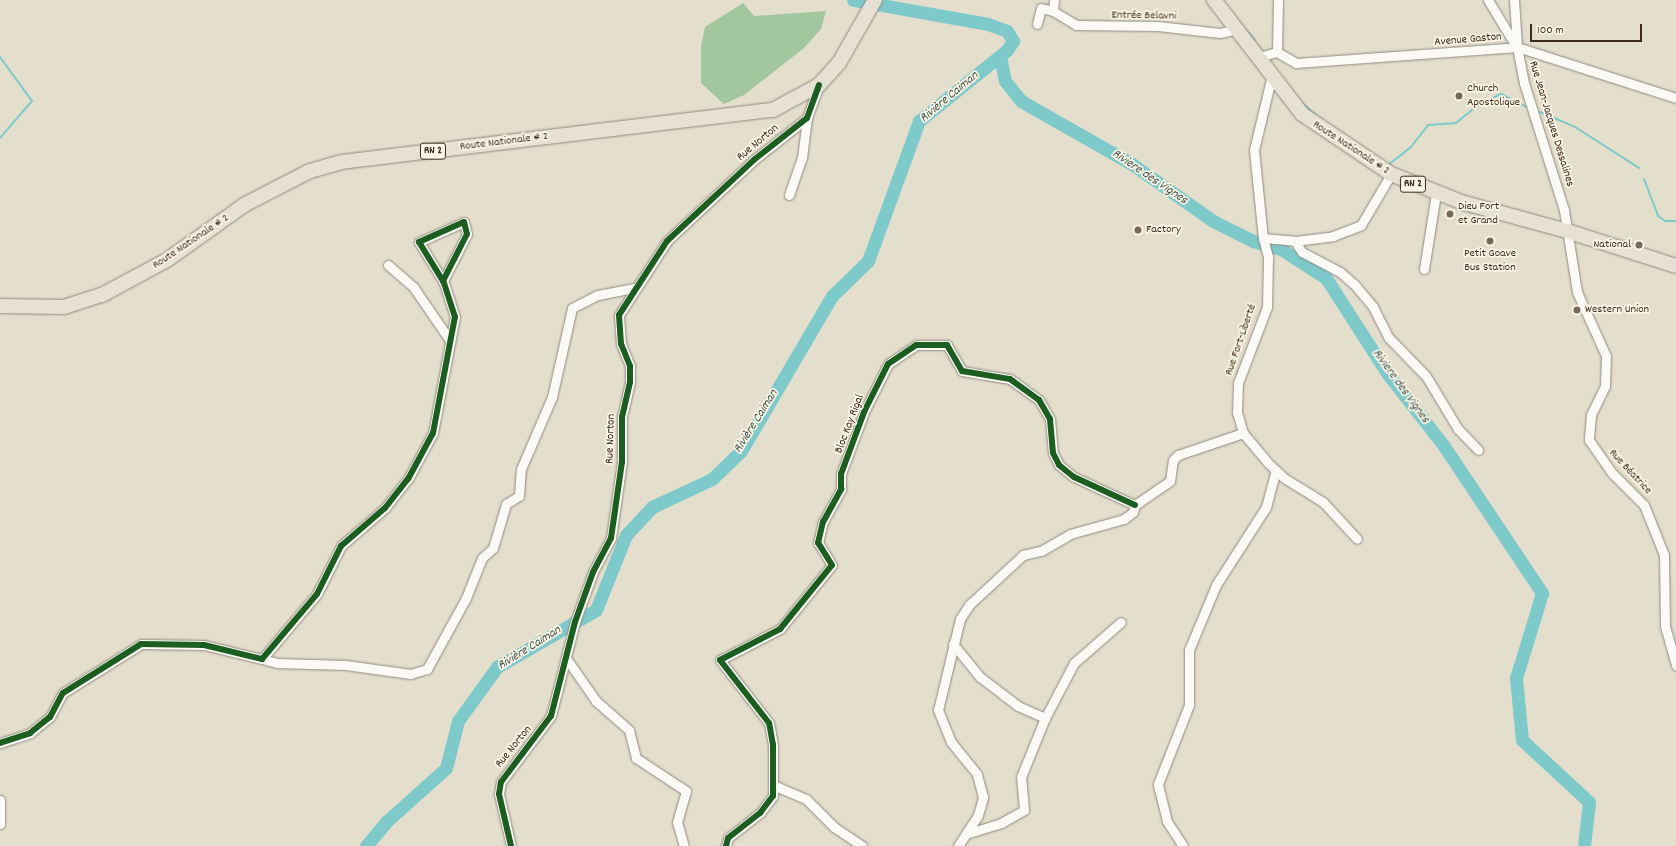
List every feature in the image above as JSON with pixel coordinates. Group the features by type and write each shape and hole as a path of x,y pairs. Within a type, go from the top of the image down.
{"main road":[{"name":"Route Nationale # 2","path":"0,306 64,307 102,294 167,260 244,205 310,171 341,162 773,110 819,85 839,63 876,0"},
{"name":"Route Nationale # 2","path":"1214,0 1238,29 1302,114 1391,174 1436,193 1568,231 1676,266"}],"street":[{"path":"1037,24 1041,8 1053,11 1054,0"},
{"path":"1259,57 1277,52 1278,0"},
{"path":"1488,0 1517,47"},
{"name":"Rue Jean-Jacques Dessalines","path":"1514,0 1517,47 1524,84 1557,182 1568,231"},
{"name":"Entrée Belavni","path":"1053,11 1076,25 1158,26 1220,33 1238,29"},
{"name":"Avenue Gaston","path":"1277,52 1296,63 1517,47 1676,98"},
{"name":"Rue Fort-Liberté","path":"1272,75 1254,150 1263,238 1268,257 1267,307 1238,383 1237,412 1243,434 1276,470 1323,502 1358,539"},
{"path":"789,195 802,158 807,118 819,85"},
{"name":"Rue Norton","path":"511,846 499,794 501,782 551,716 566,658 593,572 611,538 622,462 622,417 630,382 630,366 621,344 619,315 634,288 667,241 755,159 807,118"},
{"path":"1263,238 1295,241 1333,236 1361,225 1391,174"},
{"path":"1424,269 1436,193"},
{"path":"262,659 317,594 341,546 385,508 408,479 433,433 449,339 455,317 443,281 419,242 464,222 466,234 443,281"},
{"name":"Rue Béatrice","path":"1568,231 1577,292 1606,356 1608,370 1592,416 1589,440 1612,473 1644,505 1664,555 1665,626 1676,665"},
{"path":"1295,241 1302,252 1340,272 1361,292 1389,338 1426,376 1458,429 1478,450"},
{"path":"388,265 414,288 449,339"},
{"path":"0,743 30,732 50,717 63,693 141,644 204,645 284,664 346,665 410,674 427,669 466,598 482,558 493,548 506,504 519,496 520,469 552,398 572,308 598,295 634,288"},
{"name":"Bloc Kay Rigal","path":"773,784 773,745 768,723 720,660 780,629 832,565 818,543 823,522 841,489 841,474 864,412 888,364 916,346 947,345 962,370 997,375 1024,388 1039,400 1050,419 1053,452 1059,465 1074,477 1135,505"},
{"path":"958,846 969,833 983,797 977,774 951,742 938,710 960,619 968,605 1022,555 1041,551 1090,526 1124,519 1133,512 1135,505 1170,482 1169,474 1178,455 1243,434"},
{"path":"1183,846 1167,821 1158,784 1189,705 1190,650 1216,584 1266,507 1276,470"},
{"path":"969,833 1001,824 1024,810 1021,777 1045,718 1074,663 1121,622"},
{"path":"953,644 980,677 1018,706 1045,718"},
{"path":"566,658 596,701 629,730 636,758 686,791 677,822 684,846"},
{"path":"726,846 728,838 768,805 774,796 773,784 806,799 834,827 862,846"},
{"path":"0,800 0,824"}],"green space":[{"path":"743,3 754,16 826,11 821,29 804,48 744,95 724,104 701,83 701,46 705,27"}],"waterway":[{"name":"Rivière Caiman","path":"366,846 387,821 446,768 458,721 497,667 596,610 626,535 652,507 712,479 741,451 832,296 868,261 919,121 1007,50 1013,41 1007,31 988,24 853,0"},
{"path":"1246,30 1255,40"},
{"name":"Riviere des Vignes","path":"1000,56 1005,81 1021,101 1132,164 1213,221 1253,241 1281,249 1326,278 1387,373 1444,446 1542,593 1516,678 1522,740 1589,802 1584,846"},
{"path":"0,57 32,101 0,138"},
{"path":"1388,165 1411,147 1428,125 1456,123 1477,106 1501,94 1528,108"},
{"path":"1302,103 1316,115"},
{"path":"1540,112 1575,127 1639,168"},
{"path":"1644,179 1658,216 1665,221 1676,221"}],"cycle path":[{"path":"511,846 499,794 501,782 551,716 575,622 593,572 611,538 622,462 622,417 630,382 630,366 621,344 619,315 667,241 755,159 807,118 819,85"},
{"path":"0,743 30,733 50,717 63,693 141,644 204,645 262,659 317,594 341,546 385,508 408,479 433,433 455,317 443,281 419,242 464,222 467,234 443,281"},
{"path":"726,846 728,838 760,813 773,796 773,745 769,723 720,660 780,629 832,565 818,543 823,522 841,489 841,474 864,412 888,364 916,345 947,345 962,371 1010,379 1039,400 1050,419 1053,453 1059,465 1074,477 1135,505"}],"place":[{"name":"Church Apostolique","path":"1459,96"},
{"name":"Dieu Fort et Grand","path":"1450,214"},
{"name":"Factory","path":"1138,230"},
{"name":"Petit Goave Bus Station","path":"1490,241"},
{"name":"National","path":"1639,245"},
{"name":"Western Union","path":"1577,310"}]}
